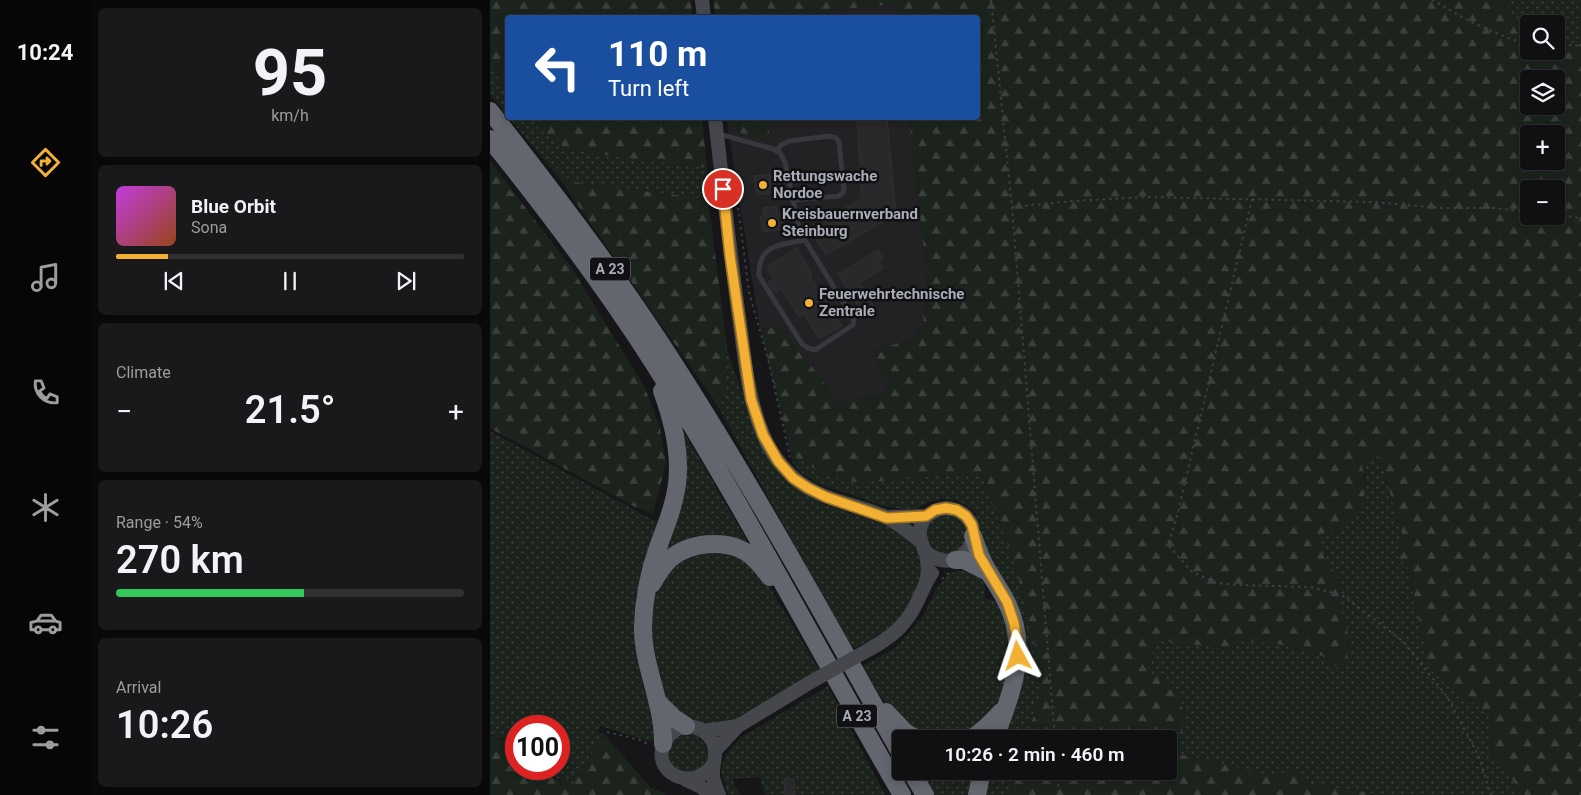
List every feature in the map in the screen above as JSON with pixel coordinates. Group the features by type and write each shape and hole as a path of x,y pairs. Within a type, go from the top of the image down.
{"highway":[{"name":"A 23","path":"490,111 590,240 664,348 783,542 892,738"},
{"name":"A 23","path":"490,139 576,250 650,358 704,446 902,795"},
{"path":"650,358 676,435 678,460 677,484 672,509 650,576 643,624 645,652 663,731 662,747"},
{"path":"973,536 979,555 1007,602 1014,623 1018,646 1017,667 1009,702 998,730"},
{"path":"647,596 659,573 671,559 683,551 695,546 711,544 728,546 746,552 760,564 813,636"},
{"path":"957,562 988,572"},
{"path":"855,670 903,730"},
{"path":"657,701 674,718 686,726"},
{"path":"983,730 1009,702"},
{"path":"916,780 925,795"},
{"path":"977,795 980,780"}],"main road":[{"path":"702,0 704,15"},
{"path":"715,120 730,256 751,399 763,435 778,461 793,478 808,488 826,497 887,518 938,560 957,562"},
{"path":"686,780 703,776 710,770 715,757 738,726 889,638 902,626 933,581 936,569 957,562 968,551 973,536 972,525 966,516 957,510 946,508 935,510 926,516 919,532 933,581"},
{"path":"887,518 926,516"},
{"path":"710,795 701,788 671,774 662,759 662,747 668,736 676,729 686,726 698,728 714,743 713,776 719,795"},
{"path":"703,731 738,726"}],"lane":[{"path":"716,133 777,151 785,162 798,224 805,240 854,320 853,325 815,350 802,344 759,276 759,266 765,251 775,246 805,240"},
{"path":"777,151 781,145 789,141 830,136 836,138 839,142 844,191 839,196 793,200"}],"path":[{"path":"990,0 1012,207 1053,730"},
{"path":"1432,0 1471,22 1513,40 1520,41"},
{"path":"1565,45 1581,46"},
{"path":"734,175 749,292 769,364 790,459"},
{"path":"1012,207 1147,197 1373,202 1442,208 1495,208 1520,211"},
{"path":"1252,199 1177,516 1168,545 1191,571 1216,583 1310,587 1342,595 1404,642 1448,698 1479,757 1491,795"},
{"path":"1565,216 1581,218"},
{"path":"933,581 957,568 966,569 957,562"},
{"path":"607,732 662,747"},
{"path":"1058,780 1059,795"}],"shaded area":[{"path":"896,4 898,15 828,15 832,10"},
{"path":"769,120 909,120 928,286 923,314 924,324 910,340 874,350 888,393 836,404 825,384 781,327 760,329 728,129 769,140"}],"green space":[{"path":"490,0 691,0 692,15 505,15 505,86 490,67"},
{"path":"713,0 1504,0 1520,30 1520,60 1565,60 1565,43 1581,44 1581,795 1518,795 1520,792 1505,768 1491,755 1490,715 1447,684 1427,657 1408,568 1398,556 1398,546 1403,538 1378,451 1362,464 1364,497 1359,513 1333,533 1326,531 1318,538 1324,557 1338,578 1339,606 1347,626 1349,649 1343,671 1322,656 1278,644 1237,639 1227,650 1156,640 1146,674 1171,681 1177,691 1184,714 1179,754 1268,775 1296,772 1308,784 1385,795 1009,795 1013,780 1177,780 1177,730 1029,730 1041,694 1038,659 1015,564 981,472 860,483 821,473 791,453 760,329 781,327 825,384 836,404 888,393 874,350 910,340 924,324 923,314 928,287 909,120 980,120 980,15 898,15 896,4 832,10 827,15 715,15"},
{"path":"1504,0 1581,0 1581,44 1565,43 1565,15 1520,15 1520,30"},
{"path":"490,67 505,86 505,113 490,94"},
{"path":"511,120 532,120 540,130 568,150 707,168 708,199 579,183 556,174"},
{"path":"532,120 702,120 707,168 568,150 540,130"},
{"path":"727,120 769,120 769,141 728,129"},
{"path":"490,161 573,270 645,388 660,428 666,463 653,514 633,506 490,428"},
{"path":"556,174 579,183 708,199 728,353 722,368 727,395 716,403"},
{"path":"728,353 759,439 789,482 804,494 823,504 884,523 916,543 923,557 921,579 907,611 886,634 852,649 716,403 727,395 722,368"},
{"path":"678,422 753,551 731,541 656,570"},
{"path":"490,431 649,518 662,523 643,569 636,597 635,644 643,687 655,714 658,738 654,741 649,741 600,726 598,732 604,734 572,786 561,780 570,780 570,715 505,715 505,741 490,734"},
{"path":"1378,451 1403,538 1398,546 1398,556 1408,568 1427,657 1447,684 1490,715 1491,754 1505,768 1520,792 1518,795 1385,795 1308,784 1296,772 1268,775 1179,754 1184,714 1146,675 1156,640 1204,646 1237,639 1278,644 1322,656 1343,671 1349,649 1347,626 1339,606 1338,578 1324,557 1318,537 1326,531 1365,483 1362,464"},
{"path":"791,453 821,473 860,483 981,472 1015,564 1038,659 1041,694 1029,730 1003,730 1023,665 988,559 976,514 966,505 955,500 943,499 932,501 914,509 881,505 819,484 802,473 793,464"},
{"path":"950,515 957,518 963,524 966,535 965,543 957,552 950,555 942,555 935,552 927,543 926,531 929,524 938,516"},
{"path":"728,550 758,567 820,672 732,721 707,727 688,722 665,700 648,633 652,595 683,555"},
{"path":"958,570 981,576 985,587 985,598 1000,603 1007,627 1012,666 997,707 983,724 974,730 913,730 905,725 884,702 862,666 896,648 924,614 937,588 949,574"},
{"path":"828,686 885,795 795,795 794,779 784,780 785,795 765,795 760,777 732,779 740,795 728,795 721,771 727,754 740,738"},
{"path":"692,733 702,741 708,757 703,767 697,771 685,774 669,763 667,749 679,734"},
{"path":"604,734 650,787 667,795 490,795 490,735 505,742 505,780 558,780 571,786"},
{"path":"925,780 976,780 973,795 934,795"},
{"path":"984,780 1013,780 1009,795 981,795"}],"building":[{"path":"857,120 887,120 896,214 826,255 810,230 862,198"},
{"name":"Rettungswache Nordoe","path":"770,174 772,193 757,195 754,176"},
{"name":"Kreisbauernverband Steinburg","path":"776,206 777,214 782,214 784,229 763,232 760,216 764,216 763,208"},
{"name":"Feuerwehrtechnische Zentrale","path":"797,248 812,273 809,274 842,326 819,339 804,314 799,317 781,289 774,292 768,282 774,279 767,267"},
{"path":"878,250 883,259 879,261 884,268 859,283 874,307 863,314 838,274"},
{"path":"784,779 794,779 795,795 785,795"}],"place":[{"name":"Rettungswache Nordoe","path":"763,185"},
{"name":"Kreisbauernverband Steinburg","path":"772,223"},
{"name":"Feuerwehrtechnische Zentrale","path":"809,303"}],"route":[{"path":"723,189 730,256 751,399 763,435 778,461 793,478 808,488 826,497 887,518 926,516 935,510 946,508 957,510 966,516 972,525 973,536 979,555 1007,602 1014,623 1018,656"}]}
